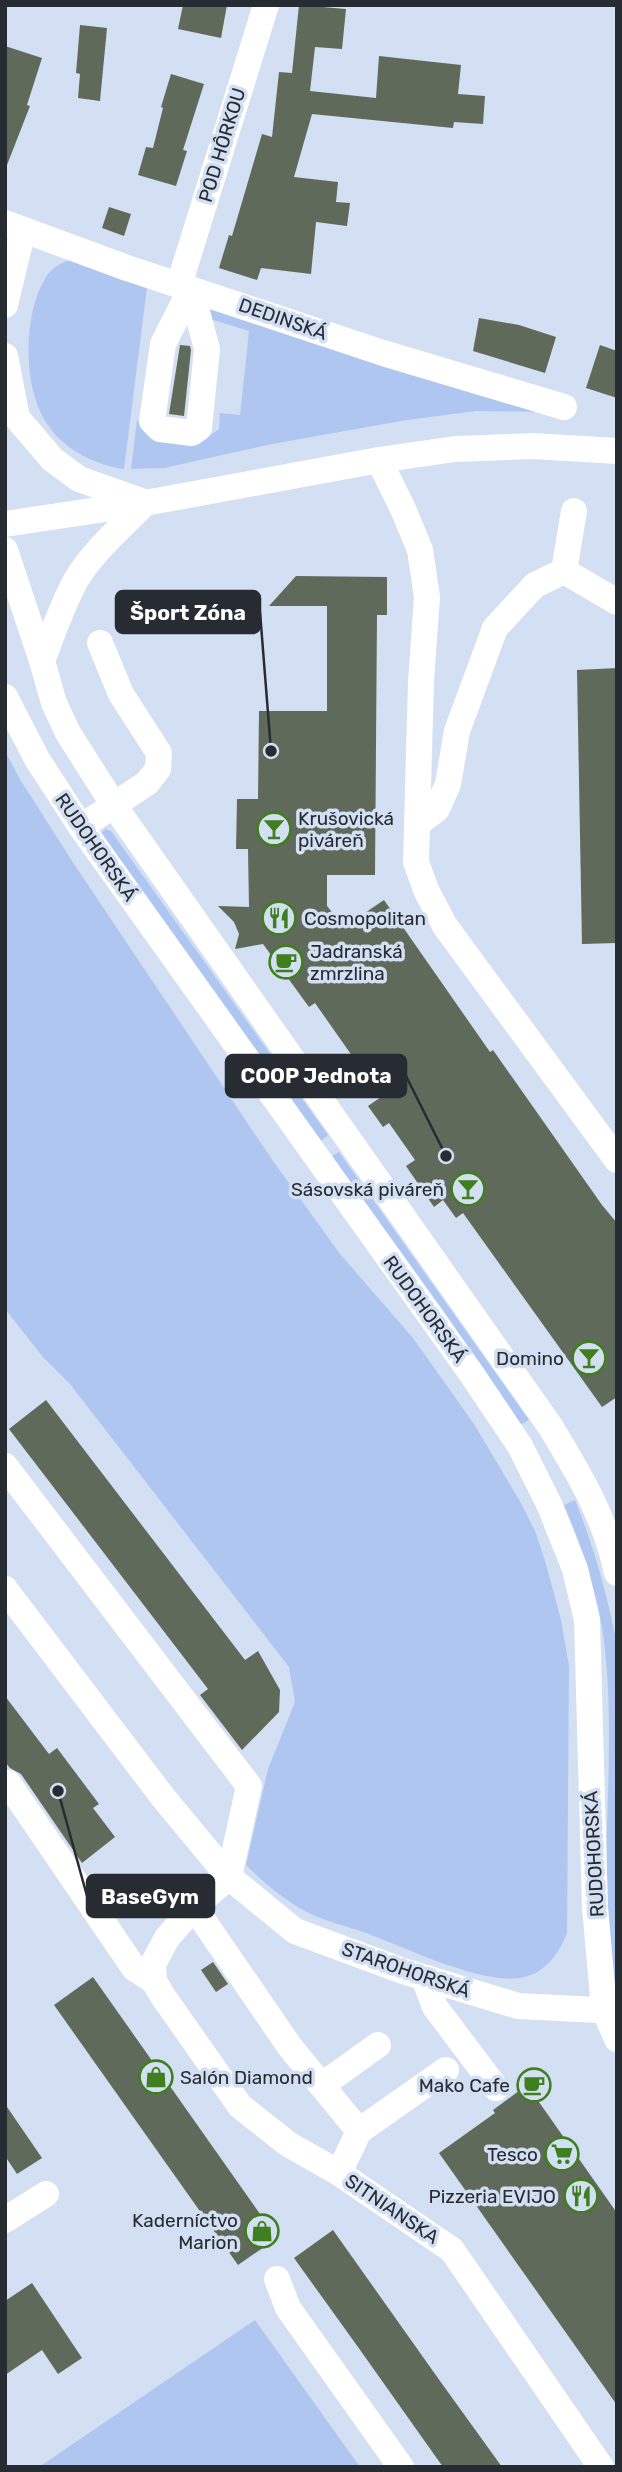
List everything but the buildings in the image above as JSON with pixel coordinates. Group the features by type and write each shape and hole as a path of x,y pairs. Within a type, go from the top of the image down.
{"street":[{"name":"POD HÔRKOU","path":"185,287 207,349 199,428 191,433 160,429 152,421 163,344 185,287 266,5"},
{"name":"DEDINSKÁ","path":"14,226 383,353 564,407"},
{"path":"5,305 14,226"},
{"path":"5,356 17,418 52,459 79,479 145,503"},
{"path":"5,524 145,503 379,460 455,449 533,446 617,451"},
{"path":"379,460 419,550 426,597 416,862 426,890 445,926 617,1160"},
{"path":"42,660 64,603 78,577 115,533 145,503"},
{"path":"564,571 574,511"},
{"name":"RUDOHORSKÁ","path":"5,550 54,702 68,733 115,807 550,1426 590,1493 614,1557 617,1573"},
{"path":"417,824 436,809 448,784 457,732 495,628 535,585 564,571"},
{"path":"564,571 617,602"},
{"path":"81,827 115,807 147,783 158,769 159,752 121,694 100,643"},
{"name":"RUDOHORSKÁ","path":"5,697 37,759 81,827 478,1384 520,1446 550,1504 575,1569 587,1620 595,1907 610,2010 617,2039"},
{"path":"5,1466 249,1786 229,1877 194,1907 167,1938 153,1964 155,1982"},
{"name":"STAROHORSKÁ","path":"5,1589 162,1796 229,1877 295,1931 424,1978 518,2006 610,2010"},
{"path":"8,1783 134,1968 155,1982"},
{"path":"194,1907 290,2047 359,2131"},
{"path":"424,1978 435,2007 496,2088"},
{"name":"SITNIANSKA","path":"155,1982 240,2106 288,2144 339,2173 452,2250 601,2467"},
{"path":"322,2085 378,2045"},
{"path":"339,2173 359,2131 446,2070"},
{"path":"5,2220 46,2194"},
{"path":"276,2279 288,2308 401,2467"}],"shaded area":[{"path":"77,258 147,287 124,469 93,460 65,444 50,428 34,395 28,353 29,332 38,293 52,270 63,262"},
{"path":"227,307 560,412 476,411 407,420 272,444 164,468 131,469 137,420 149,437 198,444 219,429 220,413 240,415 249,331 207,318 209,310"},
{"path":"5,751 74,864 273,1161 340,1254 413,1338 474,1424 535,1531 561,1620 569,1666 567,1933 555,1956 536,1973 519,1978 503,1978 463,1970 320,1918 297,1907 246,1865 268,1769 295,1702 289,1667 70,1384 43,1357 5,1309"},
{"path":"106,829 111,831 328,1135 321,1141 103,835 102,832"},
{"path":"339,1152 529,1420 520,1425 445,1313 332,1156"},
{"path":"575,1500 599,1571 617,1644 617,1983 613,1980 607,1934 609,1727 606,1660 601,1620 591,1581 564,1505"},
{"path":"255,2320 360,2467 39,2467"}],"place":[{"name":"Šport Zóna","path":"271,751"},
{"name":"Krušovická piváreň","path":"274,829"},
{"name":"Cosmopolitan","path":"279,918"},
{"name":"Jadranská zmrzlina","path":"286,962"},
{"name":"COOP Jednota","path":"446,1156"},
{"name":"Sásovská piváreň","path":"468,1189"},
{"name":"Domino","path":"589,1358"},
{"name":"BaseGym","path":"58,1791"},
{"name":"Salón Diamond","path":"156,2077"},
{"name":"Mako Cafe","path":"534,2085"},
{"name":"Tesco","path":"562,2154"},
{"name":"Pizzeria EVIJO","path":"581,2196"},
{"name":"Kaderníctvo Marion","path":"262,2231"}]}
